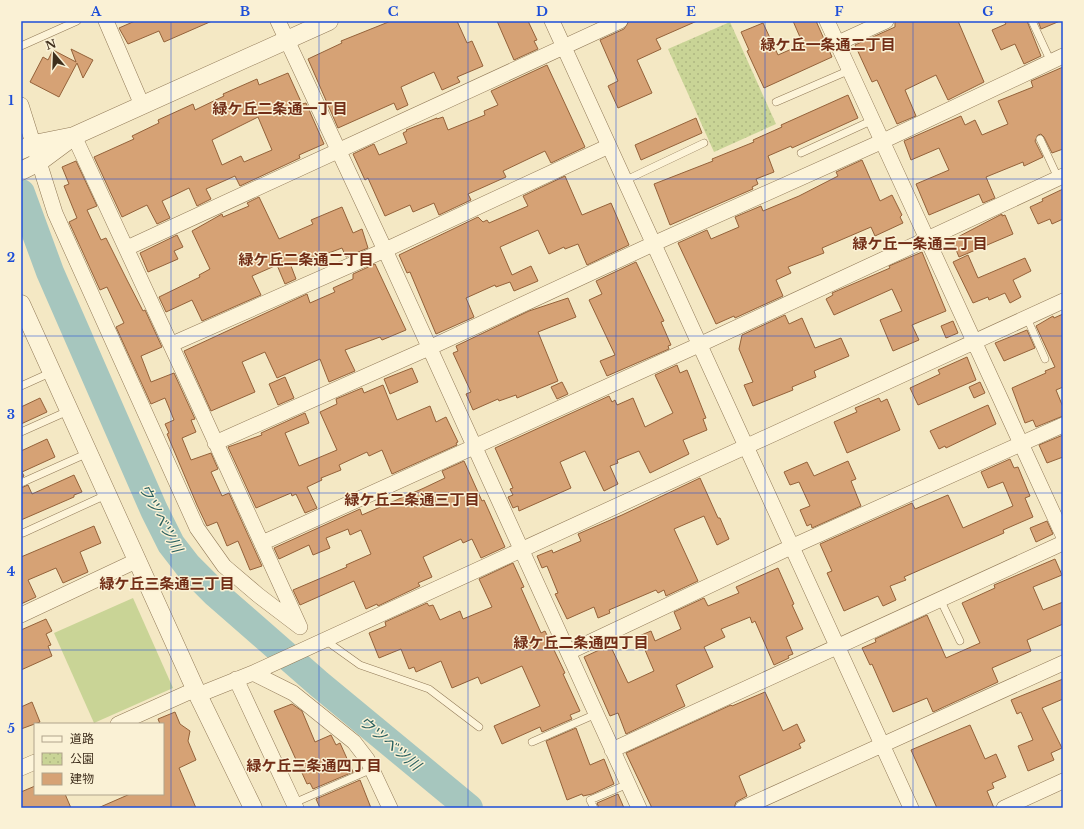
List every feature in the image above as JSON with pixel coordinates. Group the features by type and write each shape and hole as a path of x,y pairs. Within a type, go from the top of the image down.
{"street":[{"path":"107,21 142,105"},
{"path":"278,21 385,250 428,348 475,447 639,808"},
{"path":"29,167 74,136 329,21"},
{"path":"552,21 653,244 701,344 791,547 911,808"},
{"path":"127,248 620,21"},
{"path":"827,21 1063,535"},
{"path":"838,43 886,21"},
{"path":"215,443 428,348 653,244 882,141 1057,59"},
{"path":"21,104 29,167 55,213 197,528 224,566 258,595 300,626"},
{"path":"26,148 74,136"},
{"path":"74,136 172,344 215,443 300,626 313,644"},
{"path":"172,344 385,250 609,146"},
{"path":"262,543 701,344 1061,177"},
{"path":"120,723 197,692 252,673 1063,302"},
{"path":"21,304 197,692 253,808"},
{"path":"569,652 791,547 1063,425"},
{"path":"612,750 1063,543"},
{"path":"21,615 138,560"},
{"path":"743,808 1063,663"},
{"path":"252,673 293,693 354,742 367,759 390,808"},
{"path":"236,679 295,806"},
{"path":"21,768 34,762"},
{"path":"1004,808 1063,781"}],"lane":[{"path":"21,46 77,21"},
{"path":"1032,21 1057,59"},
{"path":"776,102 850,70"},
{"path":"801,153 873,120"},
{"path":"1040,139 1061,177"},
{"path":"624,181 704,143"},
{"path":"1027,318 1045,358"},
{"path":"21,386 52,372"},
{"path":"21,432 70,411"},
{"path":"21,483 89,452"},
{"path":"23,532 108,494"},
{"path":"940,599 960,641"},
{"path":"313,644 360,665 429,689 479,727"},
{"path":"532,742 596,714"},
{"path":"295,806 372,769"},
{"path":"594,808 590,800 628,784"}],"green space":[{"path":"730,22 776,124 714,152 668,49"},
{"path":"133,598 173,688 94,723 54,633"}],"building":[{"path":"135,21 212,21 164,42 159,31 128,44 119,28"},
{"path":"391,21 457,21 467,43 472,41 483,66 457,77 460,82 442,90 434,72 401,87 408,105 397,110 394,103 338,128 308,59 342,43 341,41"},
{"path":"497,21 528,21 537,40 534,41 538,49 514,60"},
{"path":"629,21 697,21 656,39 661,49 637,60 652,93 618,108 608,86 618,81 600,40 624,29"},
{"path":"793,21 816,21 832,57 764,88 747,51 749,50 741,32 763,23 778,55 803,44"},
{"path":"895,21 958,21 984,82 948,100 936,75 905,90 916,116 897,124 877,80 872,82 855,45 895,27"},
{"path":"1004,21 1027,21 1041,56 1024,64 1015,44 1001,50 992,30 1006,24"},
{"path":"1038,21 1060,21 1041,29"},
{"path":"71,49 93,60 83,78 77,63 59,97 30,82 43,57 48,60 53,50 76,62"},
{"path":"547,65 585,147 551,163 545,151 503,171 506,177 468,194 471,200 439,215 434,203 413,212 410,205 385,216 368,178 365,180 353,154 374,144 379,155 407,143 403,133 407,131 406,130 437,118 443,117 448,130 485,115 484,111 498,105 491,91"},
{"path":"1063,67 1063,149 1052,153 1044,137 1041,134 1038,135 1035,141 1043,157 1024,166 1023,162 986,177 995,198 983,203 979,194 929,215 916,184 949,170 939,148 911,160 904,141 961,116 965,125 975,120 982,135 1008,124 998,101 1033,87 1031,81"},
{"path":"288,73 302,104 306,103 324,144 299,155 300,158 240,186 235,176 206,189 211,199 197,206 189,188 162,201 170,218 157,224 147,205 122,217 94,157 134,139 132,136 159,123 158,120 193,104 195,110 224,96 223,94 257,79 259,85","holes":["258,117 272,150 244,162 241,156 222,165 212,140"]},
{"path":"848,95 858,118 792,148 791,146 768,156 774,172 756,179 758,184 752,187 753,189 670,225 654,184 713,161 712,159 754,142 753,140 782,127 781,125"},
{"path":"696,118 702,133 641,160 635,145"},
{"path":"862,160 880,201 892,195 902,215 900,217 903,223 875,236 871,227 822,248 824,253 788,267 791,273 776,280 783,296 735,318 734,316 716,324 678,243 707,230 711,239 739,227 735,217 761,206 763,211 799,196 838,176 836,172"},
{"path":"76,161 97,206 87,210 101,240 106,238 143,311 145,310 162,347 141,356 151,382 174,373 195,419 191,420 196,432 182,438 191,460 211,453 218,469 211,472 222,496 229,493 262,566 250,570 238,541 227,546 217,522 207,526 197,505 167,434 169,433 165,424 174,420 165,398 151,404 116,327 124,323 107,287 100,290 69,222 77,218 64,186 69,184 62,167"},
{"path":"565,176 582,215 611,203 629,245 587,265 578,244 565,249 564,247 549,254 538,230 500,247 512,275 531,266 538,281 514,291 510,282 496,287 495,285 466,298 474,317 436,334 410,272 407,273 399,255 478,217 483,222 487,220 489,223 528,206 523,196"},
{"path":"1063,189 1063,219 1052,224 1050,219 1038,224 1030,207 1043,201 1042,199"},
{"path":"259,197 279,239 313,224 311,220 342,207 353,233 362,229 368,248 346,257 342,248 326,254 325,252 291,266 296,279 285,284 277,265 252,276 261,295 202,321 192,300 166,312 159,297 200,277 199,275 210,269 192,231 222,214 223,217 249,206 247,203"},
{"path":"1002,214 1002,216 1005,215 1013,234 959,257 952,240"},
{"path":"177,235 183,247 174,251 178,259 148,272 140,253"},
{"path":"922,252 946,311 912,325 919,340 893,351 880,320 902,311 892,289 834,315 826,299 833,295 832,293 890,268 889,266"},
{"path":"968,255 978,278 1025,258 1031,271 1013,280 1021,297 1010,303 1005,293 989,300 988,297 973,303 953,262"},
{"path":"636,262 664,321 661,322 671,345 668,346 669,349 607,376 600,361 615,355 589,300 602,294 596,281"},
{"path":"375,264 406,330 382,340 380,337 345,350 355,371 329,382 320,359 277,378 265,352 242,362 255,392 211,411 184,351 307,294 310,303 335,292 333,288 353,279 353,274"},
{"path":"568,298 576,317 538,332 558,381 517,398 516,395 499,401 498,399 473,410 466,394 471,392 453,353 458,351 456,346 529,311"},
{"path":"1063,314 1063,387 1056,390 1063,407 1063,416 1036,427 1033,420 1025,423 1012,388 1046,373 1045,371 1055,367 1036,326 1053,316 1054,318"},
{"path":"785,315 789,324 802,318 815,348 841,338 849,356 814,371 816,377 792,387 793,390 753,406 744,385 753,382 739,349 742,335"},
{"path":"953,321 958,333 946,338 941,326"},
{"path":"1027,330 1035,348 1004,361 995,343"},
{"path":"967,357 976,380 918,405 910,388 940,374 938,370"},
{"path":"677,365 680,373 687,370 706,418 703,419 707,430 683,440 689,454 650,473 639,451 617,460 618,463 610,466 618,484 604,491 585,451 560,462 571,488 519,511 518,506 513,508 508,497 513,495 510,489 513,488 495,448 609,396 612,402 615,400 617,405 633,398 645,427 673,413 655,375"},
{"path":"412,368 418,382 390,394 384,379"},
{"path":"285,377 294,398 278,405 269,384"},
{"path":"562,382 568,394 557,399 551,387"},
{"path":"980,382 985,393 974,398 969,387"},
{"path":"383,385 397,420 430,406 436,422 446,417 458,442 456,443 457,445 392,474 382,450 369,456 367,452 339,465 341,470 321,478 322,480 307,487 317,508 305,513 296,494 292,496 291,493 256,508 228,447 262,435 261,433 305,413 309,423 285,433 299,466 337,450 320,412 337,404 336,399 362,388 364,393"},
{"path":"40,398 47,412 21,424 21,407"},
{"path":"879,398 881,402 887,399 900,430 847,453 834,422 857,412 855,408"},
{"path":"988,405 996,424 946,448 945,446 939,449 930,431"},
{"path":"1063,435 1063,457 1047,463 1039,445"},
{"path":"47,439 55,457 22,472 24,476 21,478 21,451"},
{"path":"1010,459 1014,468 1018,467 1030,496 1025,498 1033,517 1003,530 1004,533 904,577 906,580 890,586 896,600 883,606 878,596 844,611 827,573 832,571 820,544 912,503 915,509 948,495 963,528 1013,506 1003,482 988,488 981,472"},
{"path":"464,461 482,501 484,500 505,547 481,558 472,539 463,543 461,539 423,557 432,577 418,583 420,586 378,606 377,604 366,609 354,581 300,605 293,590 347,567 346,565 371,554 361,530 350,535 348,529 326,538 330,548 313,555 309,545 279,559 274,548 360,509 362,515 424,488 445,478 442,471"},
{"path":"848,461 856,479 851,481 861,506 812,528 811,524 807,526 800,510 810,506 799,482 790,485 784,472 807,462 814,476"},
{"path":"74,475 82,492 74,495 74,497 21,520 21,488 28,485 32,494"},
{"path":"700,478 729,539 717,545 704,516 674,529 698,581 666,596 664,590 658,593 656,590 609,610 610,613 598,618 594,607 567,619 555,594 558,593 547,566 542,568 537,556 552,550 553,553 581,541 578,534"},
{"path":"1047,521 1053,534 1036,542 1030,528"},
{"path":"94,526 101,543 80,552 88,572 63,583 56,568 28,580 36,597 21,604 21,557"},
{"path":"1055,559 1062,575 1033,587 1043,610 1063,602 1063,624 1027,640 1031,651 992,668 998,682 933,712 927,698 893,712 872,664 870,665 862,648 876,642 875,639 927,615 946,658 980,643 962,603 995,588 994,585"},
{"path":"513,563 524,587 521,588 541,633 545,631 565,673 563,674 580,711 570,715 572,719 542,732 540,727 502,744 494,726 540,706 522,666 481,684 478,677 452,688 441,661 416,672 414,667 409,669 401,649 379,658 369,633 386,626 385,622 427,603 429,606 433,605 440,620 460,611 463,619 492,607 479,579"},
{"path":"778,568 803,629 786,637 793,654 788,656 789,658 774,665 755,621 752,623 750,617 721,629 725,637 704,647 713,667 676,685 685,706 626,734 618,713 610,716 584,657 610,645 628,683 654,671 639,636 651,631 655,641 681,629 674,612 704,598 708,606 739,593 736,587"},
{"path":"46,619 52,631 46,634 51,645 48,646 52,656 21,670 21,630"},
{"path":"1063,679 1063,699 1042,708 1062,748 1051,753 1054,760 1028,771 1018,746 1033,740 1021,712 1017,714 1011,700"},
{"path":"765,692 783,731 797,724 805,741 799,744 801,748 739,776 747,796 736,802 734,808 652,808 626,753 731,705 732,706"},
{"path":"32,702 40,722 21,729 21,707"},
{"path":"292,704 302,711 315,742 331,735 336,745 340,743 353,772 313,789 310,783 307,784 274,711"},
{"path":"175,712 180,724 190,731 188,741 196,760 179,768 196,808 98,808 128,795 164,795 164,723 160,723 158,719"},
{"path":"970,725 985,759 996,754 1006,777 992,783 994,788 987,791 994,808 937,808 911,750"},
{"path":"576,728 590,765 604,759 614,784 592,794 583,796 582,794 567,800 546,741"},
{"path":"360,780 371,808 320,808 316,799"},
{"path":"34,786 34,795 65,795 71,808 21,808 21,792"},
{"path":"618,794 624,808 599,808 597,803"}],"waterway":[{"name":"ウツベツ川","path":"21,193 50,272 154,510 171,544 188,566 216,594 319,684 469,808"},
{"name":"ウツベツ川","path":"21,217 27,211"}],"district":[{"name":"緑ケ丘一条通二丁目","path":"828,44"},
{"name":"緑ケ丘二条通一丁目","path":"280,108"},
{"name":"緑ケ丘一条通三丁目","path":"920,243"},
{"name":"緑ケ丘二条通二丁目","path":"306,259"},
{"name":"緑ケ丘二条通三丁目","path":"412,499"},
{"name":"緑ケ丘三条通三丁目","path":"167,583"},
{"name":"緑ケ丘二条通四丁目","path":"581,642"},
{"name":"緑ケ丘三条通四丁目","path":"314,765"}]}
